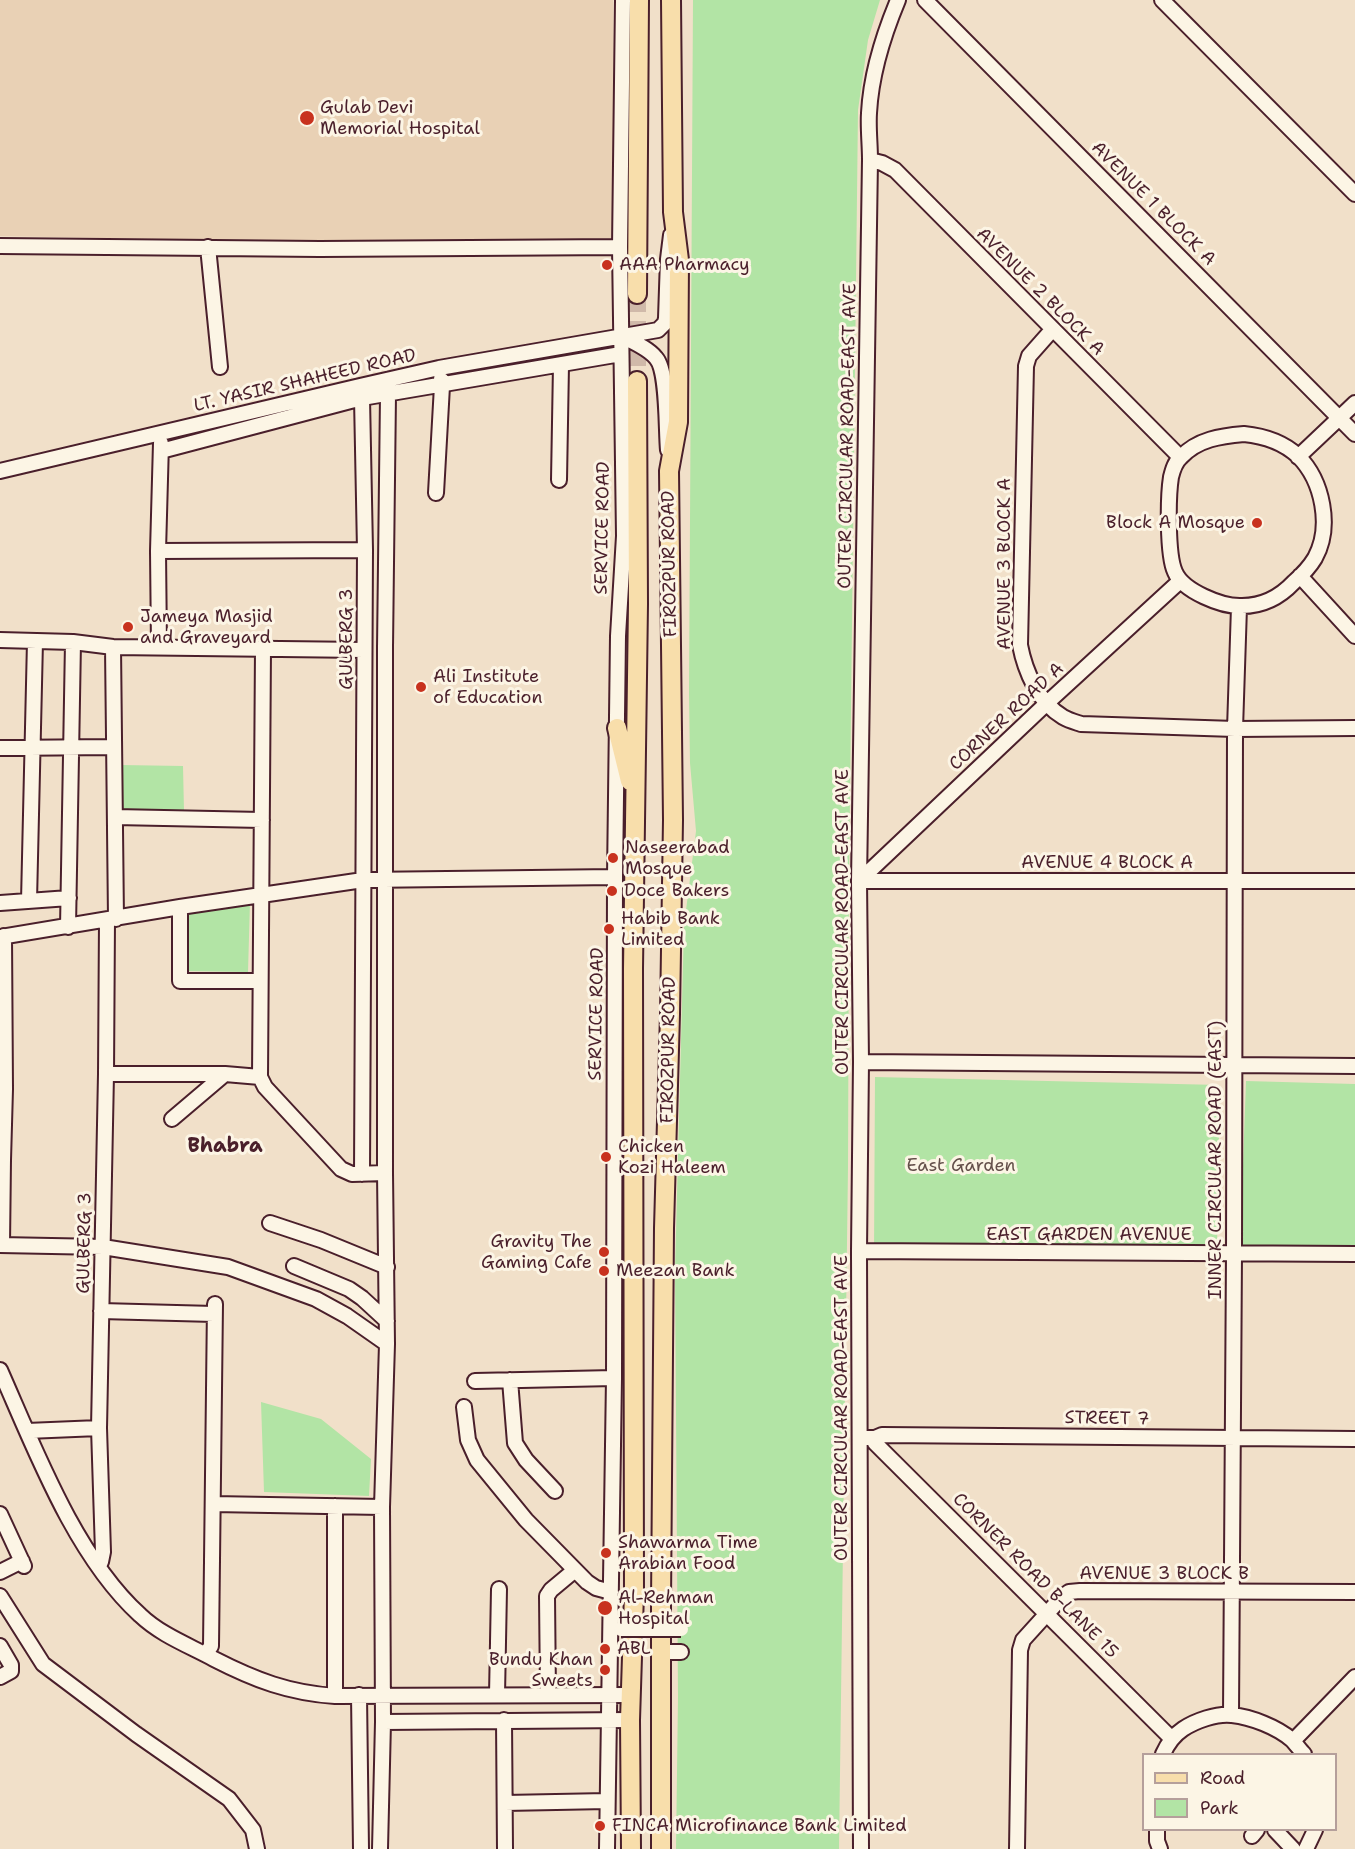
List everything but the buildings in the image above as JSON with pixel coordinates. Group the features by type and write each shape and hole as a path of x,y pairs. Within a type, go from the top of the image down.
{"main road":[{"path":"637,294 639,0"},
{"name":"FIROZPUR ROAD","path":"661,1849 664,1228 673,820 669,471 678,422 679,260 673,212 672,0"},
{"name":"FIROZPUR ROAD","path":"630,1849 631,1695 627,1610 638,604 637,381"},
{"path":"617,728 636,806"}],"street":[{"name":"SERVICE ROAD","path":"607,1849 614,1378 614,1038 618,636 624,536 620,247 623,0"},
{"name":"OUTER CIRCULAR ROAD-EAST AVE","path":"861,1849 868,1438 859,1251 861,1062 859,881 870,160 868,114 873,74 889,21 898,0"},
{"name":"AVENUE 1 BLOCK A","path":"926,0 1355,434"},
{"path":"1162,0 1355,194"},
{"name":"AVENUE 2 BLOCK A","path":"870,160 895,170 1180,457"},
{"name":"LT. YASIR SHAHEED ROAD","path":"0,471 439,369 655,331 665,323 667,312 668,259 673,212"},
{"path":"0,246 331,249 620,247"},
{"path":"208,247 220,368"},
{"name":"AVENUE 3 BLOCK A","path":"1052,330 1029,356 1026,366 1020,645 1023,663 1047,703 1063,717 1081,724 1235,729 1355,728"},
{"path":"621,336 653,355 661,365 669,471"},
{"path":"578,361 581,343"},
{"path":"541,350 555,366 559,480"},
{"path":"161,451 362,398 621,354"},
{"path":"435,493 442,386 439,369"},
{"path":"380,1849 384,1695 382,1507 387,1344 384,648 388,395"},
{"name":"GULBERG 3","path":"362,398 365,550 362,1174"},
{"path":"1299,457 1355,403"},
{"path":"159,647 160,433"},
{"path":"1244,434 1260,436 1276,442 1299,457 1316,484 1323,510 1324,521 1320,544 1310,566 1278,596 1265,602 1239,607 1205,596 1180,581 1174,572 1171,559 1170,485 1174,465 1180,457 1204,441 1222,436 1244,434"},
{"path":"158,551 365,550"},
{"path":"1300,576 1355,636"},
{"name":"CORNER ROAD A","path":"859,881 1180,581"},
{"name":"INNER CIRCULAR ROAD (EAST)","path":"1231,1714 1235,729 1239,607"},
{"path":"0,640 74,642 113,647 364,651"},
{"path":"29,901 35,641"},
{"path":"69,927 74,642"},
{"name":"GULBERG 3","path":"98,1564 101,1562 103,1552 99,1428 106,1074 115,817 113,647"},
{"path":"263,648 260,1077 265,1087 341,1169 352,1174 385,1173"},
{"path":"0,748 114,747"},
{"path":"115,817 262,820"},
{"path":"387,1344 347,1316 316,1299 228,1267 103,1247 1,1245 1,1161 5,1089 2,937 180,907 363,880 615,877"},
{"name":"AVENUE 4 BLOCK A","path":"859,881 1355,880"},
{"path":"0,903 69,898"},
{"path":"180,907 180,981 260,981"},
{"path":"861,1062 1355,1066"},
{"path":"106,1074 225,1074 260,1077"},
{"path":"172,1119 225,1074"},
{"path":"270,1223 321,1240 387,1267"},
{"name":"EAST GARDEN AVENUE","path":"859,1251 1355,1254"},
{"path":"294,1266 349,1289 387,1321"},
{"path":"101,1311 214,1309 212,1646 206,1654"},
{"path":"0,1370 46,1474 84,1545 121,1595 140,1615 159,1630 239,1671 302,1693 335,1696 631,1695"},
{"path":"475,1381 614,1378"},
{"path":"510,1380 514,1443 526,1460 555,1491"},
{"path":"464,1407 468,1440 477,1460 526,1520 587,1582 596,1588 611,1592"},
{"path":"27,1431 99,1428"},
{"name":"STREET 7","path":"868,1438 882,1435 1355,1439"},
{"name":"CORNER ROAD B-LANE 15","path":"868,1438 1172,1739"},
{"path":"213,1504 382,1507"},
{"path":"335,1696 336,1506"},
{"path":"0,1514 3,1530 23,1563 0,1572"},
{"path":"548,1695 547,1596 575,1570"},
{"path":"497,1695 499,1589"},
{"name":"AVENUE 3 BLOCK B","path":"1017,1849 1020,1650 1023,1641 1062,1597 1080,1591 1355,1592"},
{"path":"0,1596 43,1664 136,1734 229,1799 253,1830 258,1849"},
{"path":"621,1629 681,1629"},
{"path":"0,1646 11,1671 0,1677"},
{"path":"661,1652 681,1652"},
{"path":"1293,1741 1355,1677"},
{"path":"359,1695 361,1849"},
{"path":"1163,1753 1182,1729 1220,1715 1231,1714 1266,1725 1293,1741 1302,1753"},
{"path":"504,1720 505,1849"},
{"path":"383,1722 630,1720"},
{"path":"505,1803 607,1801"},
{"path":"1157,1831 1160,1849"},
{"path":"1276,1831 1293,1849"},
{"path":"1306,1849 1315,1831"}],"shaded area":[{"name":"Gulab Devi Memorial Hospital","path":"0,0 613,0 615,248 0,236"}],"green space":[{"path":"693,0 880,0 868,40 858,110 839,1849 676,1849 678,1697 675,1271 684,926 696,831 690,763 689,693"},
{"path":"121,765 183,766 184,811 121,810"},
{"path":"250,902 248,972 184,971 182,912"},
{"name":"East Garden","path":"875,1077 1220,1085 1217,1247 874,1253"},
{"path":"1246,1081 1355,1084 1355,1249 1240,1250"},
{"path":"261,1402 321,1419 371,1459 369,1496 264,1492"}],"tunnel":[{"path":"637,294 637,381"}],"place":[{"name":"Gulab Devi Memorial Hospital","path":"307,118"},
{"name":"AAA Pharmacy","path":"607,265"},
{"name":"Block A Mosque","path":"1257,523"},
{"name":"Jameya Masjid and Graveyard","path":"128,627"},
{"name":"Ali Institute of Education","path":"421,687"},
{"name":"Naseerabad Mosque","path":"613,858"},
{"name":"Doce Bakers","path":"612,891"},
{"name":"Habib Bank Limited","path":"609,929"},
{"name":"Chicken Kozi Haleem","path":"606,1157"},
{"name":"Gravity The Gaming Cafe","path":"604,1252"},
{"name":"Meezan Bank","path":"604,1271"},
{"name":"Shawarma Time Arabian Food","path":"606,1553"},
{"name":"Al-Rehman Hospital","path":"605,1608"},
{"name":"ABL","path":"605,1649"},
{"name":"Bundu Khan Sweets","path":"605,1670"},
{"name":"FINCA Microfinance Bank Limited","path":"600,1826"}],"district":[{"name":"Bhabra","path":"225,1147"}]}
